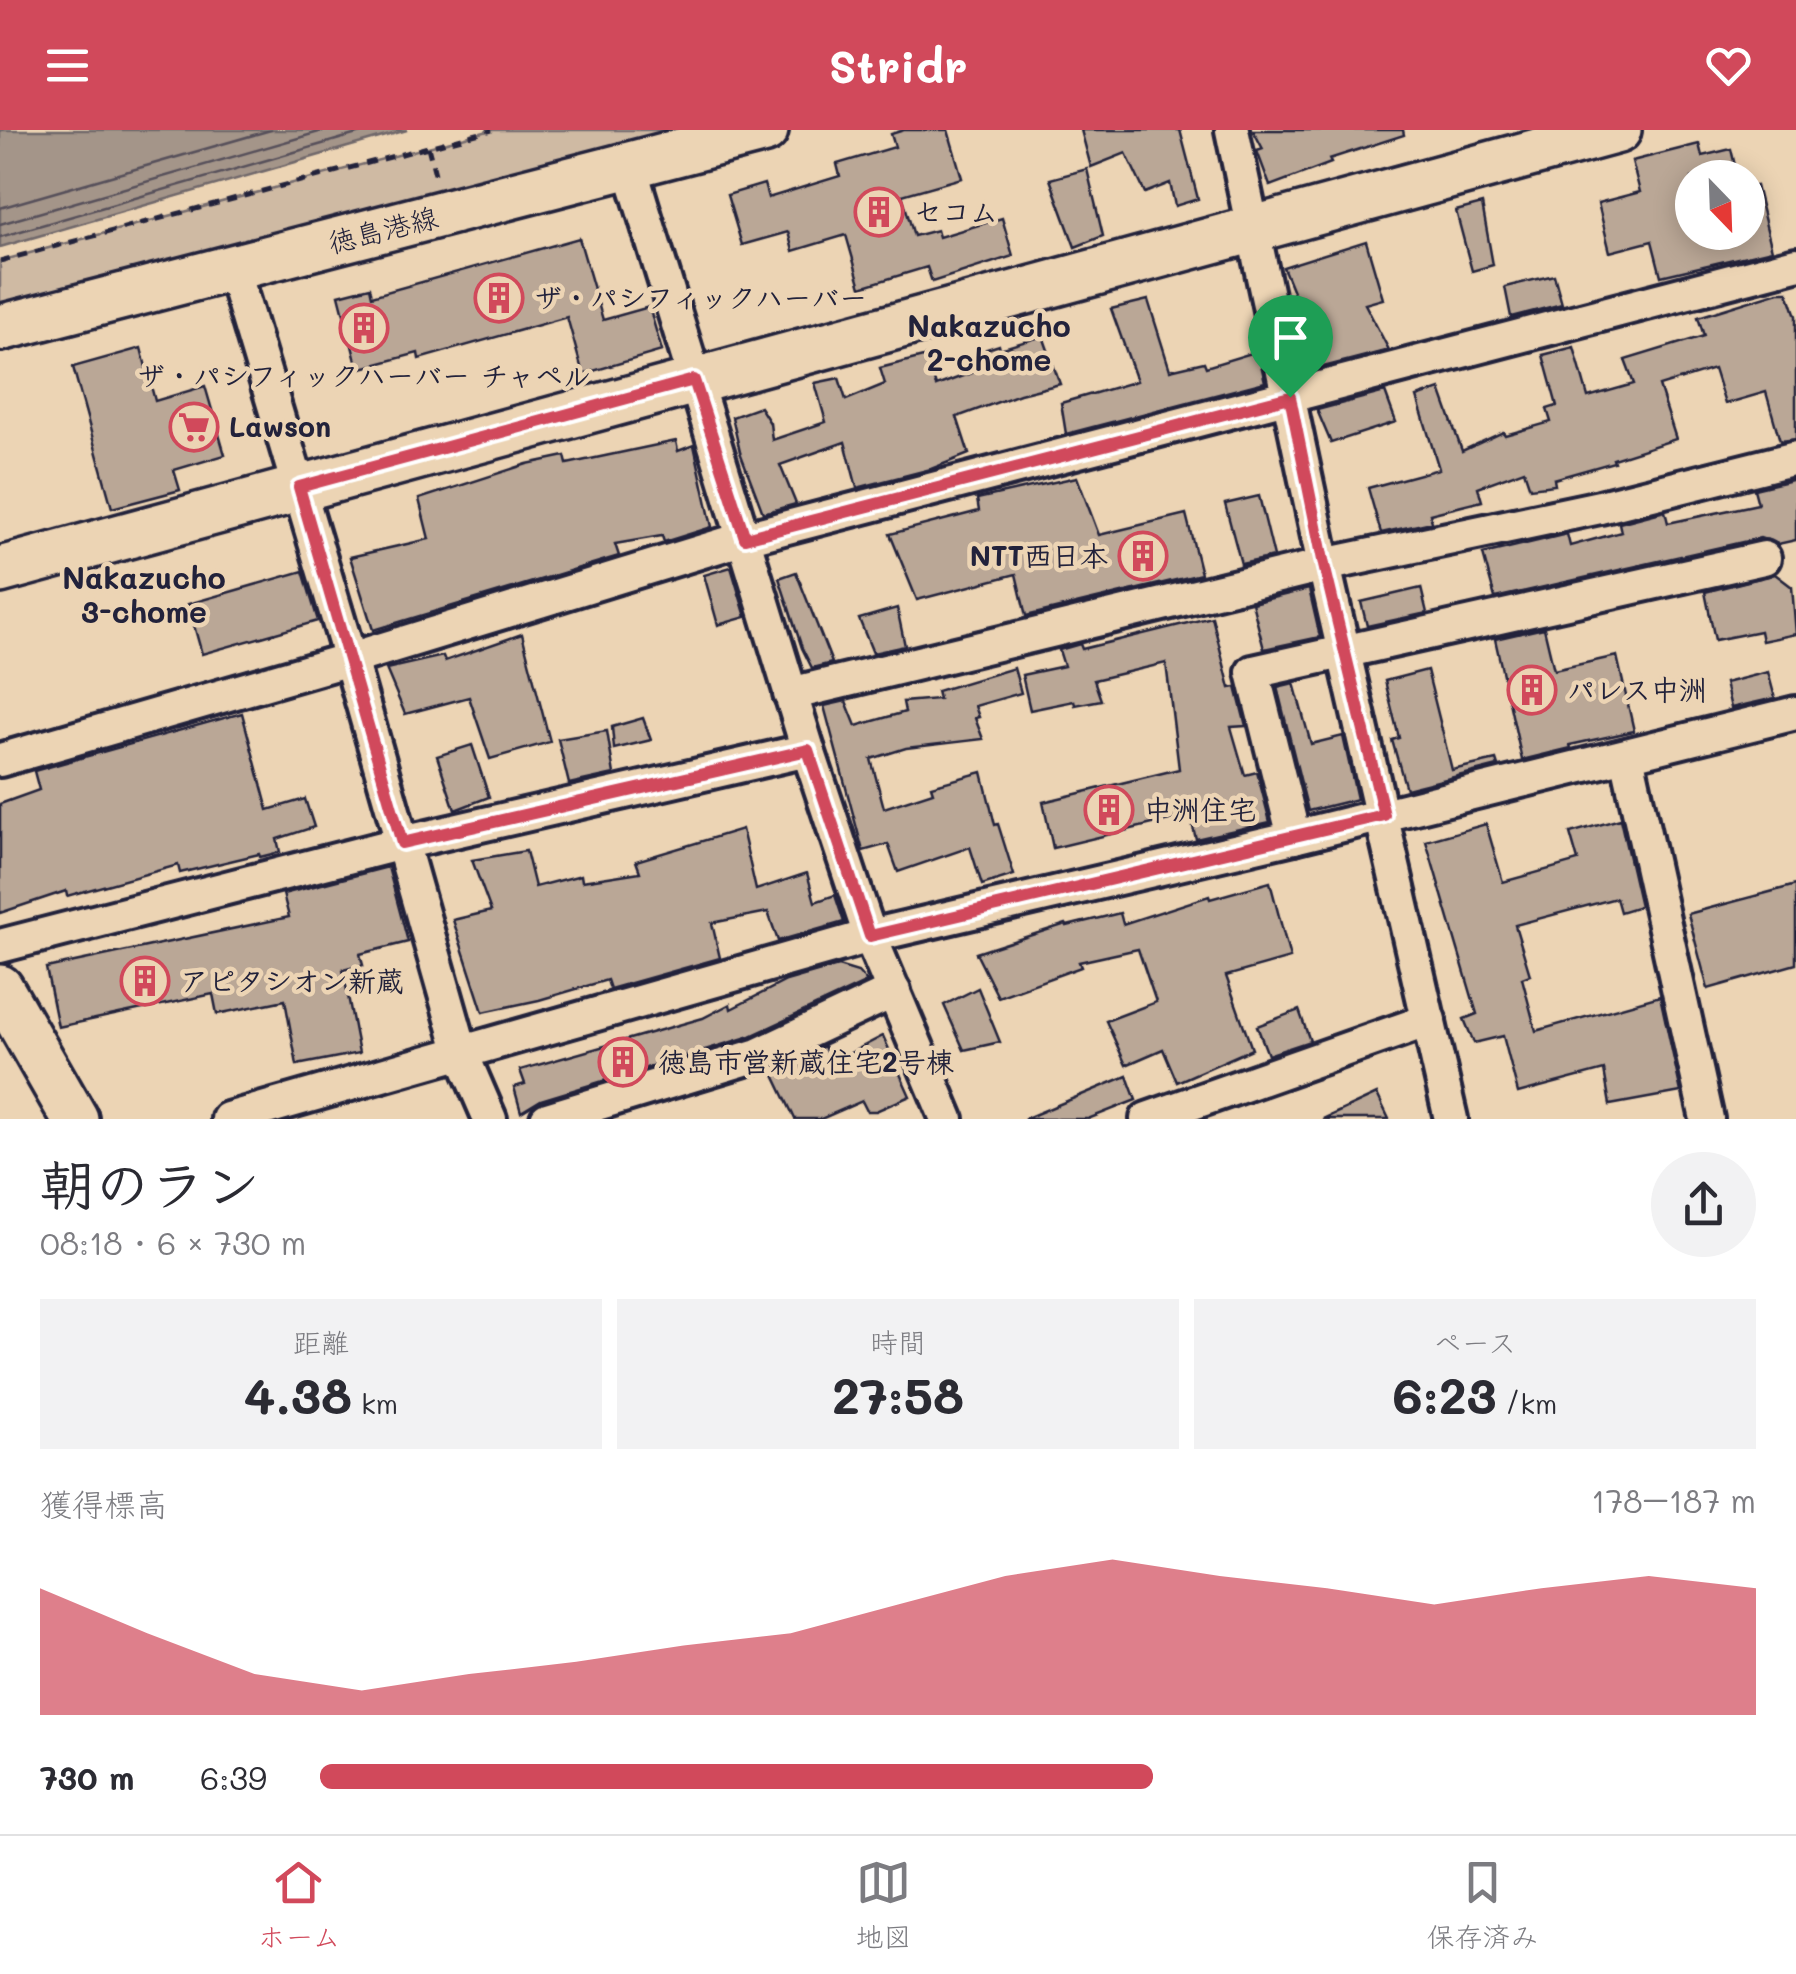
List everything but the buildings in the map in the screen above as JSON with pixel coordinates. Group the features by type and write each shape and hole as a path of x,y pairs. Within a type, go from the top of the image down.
{"street":[{"name":"徳島港線","path":"0,328 765,130"},
{"path":"1232,130 1324,565 1451,1119"},
{"path":"0,570 1618,130"},
{"path":"630,166 808,750 870,936 947,1119"},
{"path":"0,760 350,659 745,538 1796,264"},
{"path":"233,268 462,1054 490,1119"},
{"path":"790,694 1324,565 1600,508 1796,458"},
{"path":"1294,837 1253,672 1764,558"},
{"path":"228,1119 870,936 1294,837 1796,713"},
{"path":"0,946 402,843 808,750"},
{"path":"1627,756 1707,1119"},
{"path":"0,988 75,1119"},
{"path":"547,1119 758,1055 894,991"},
{"path":"1147,1119 1429,1020"}],"path":[{"path":"0,261 492,130"},
{"path":"428,148 438,189"}],"shaded area":[{"path":"492,130 700,130 0,309 0,261"}],"water":[{"path":"0,130 407,130 0,247"}],"place":[{"name":"セコム","path":"879,212"},
{"name":"ザ・パシフィックハーバー","path":"499,298"},
{"name":"ザ・パシフィックハーバー チャペル","path":"364,328"},
{"name":"Lawson","path":"194,427"},
{"name":"NTT西日本","path":"1143,556"},
{"name":"パレス中洲","path":"1532,690"},
{"name":"中洲住宅","path":"1109,810"},
{"name":"アピタシオン新蔵","path":"145,981"},
{"name":"徳島市営新蔵住宅2号棟","path":"623,1062"}],"district":[{"name":"Nakazucho 2-chome","path":"989,344"},
{"name":"Nakazucho 3-chome","path":"144,596"}],"route":[{"path":"694,380 745,538 1290,397 1324,565 1384,815 870,936 808,750 402,843 299,487 694,380"}]}
